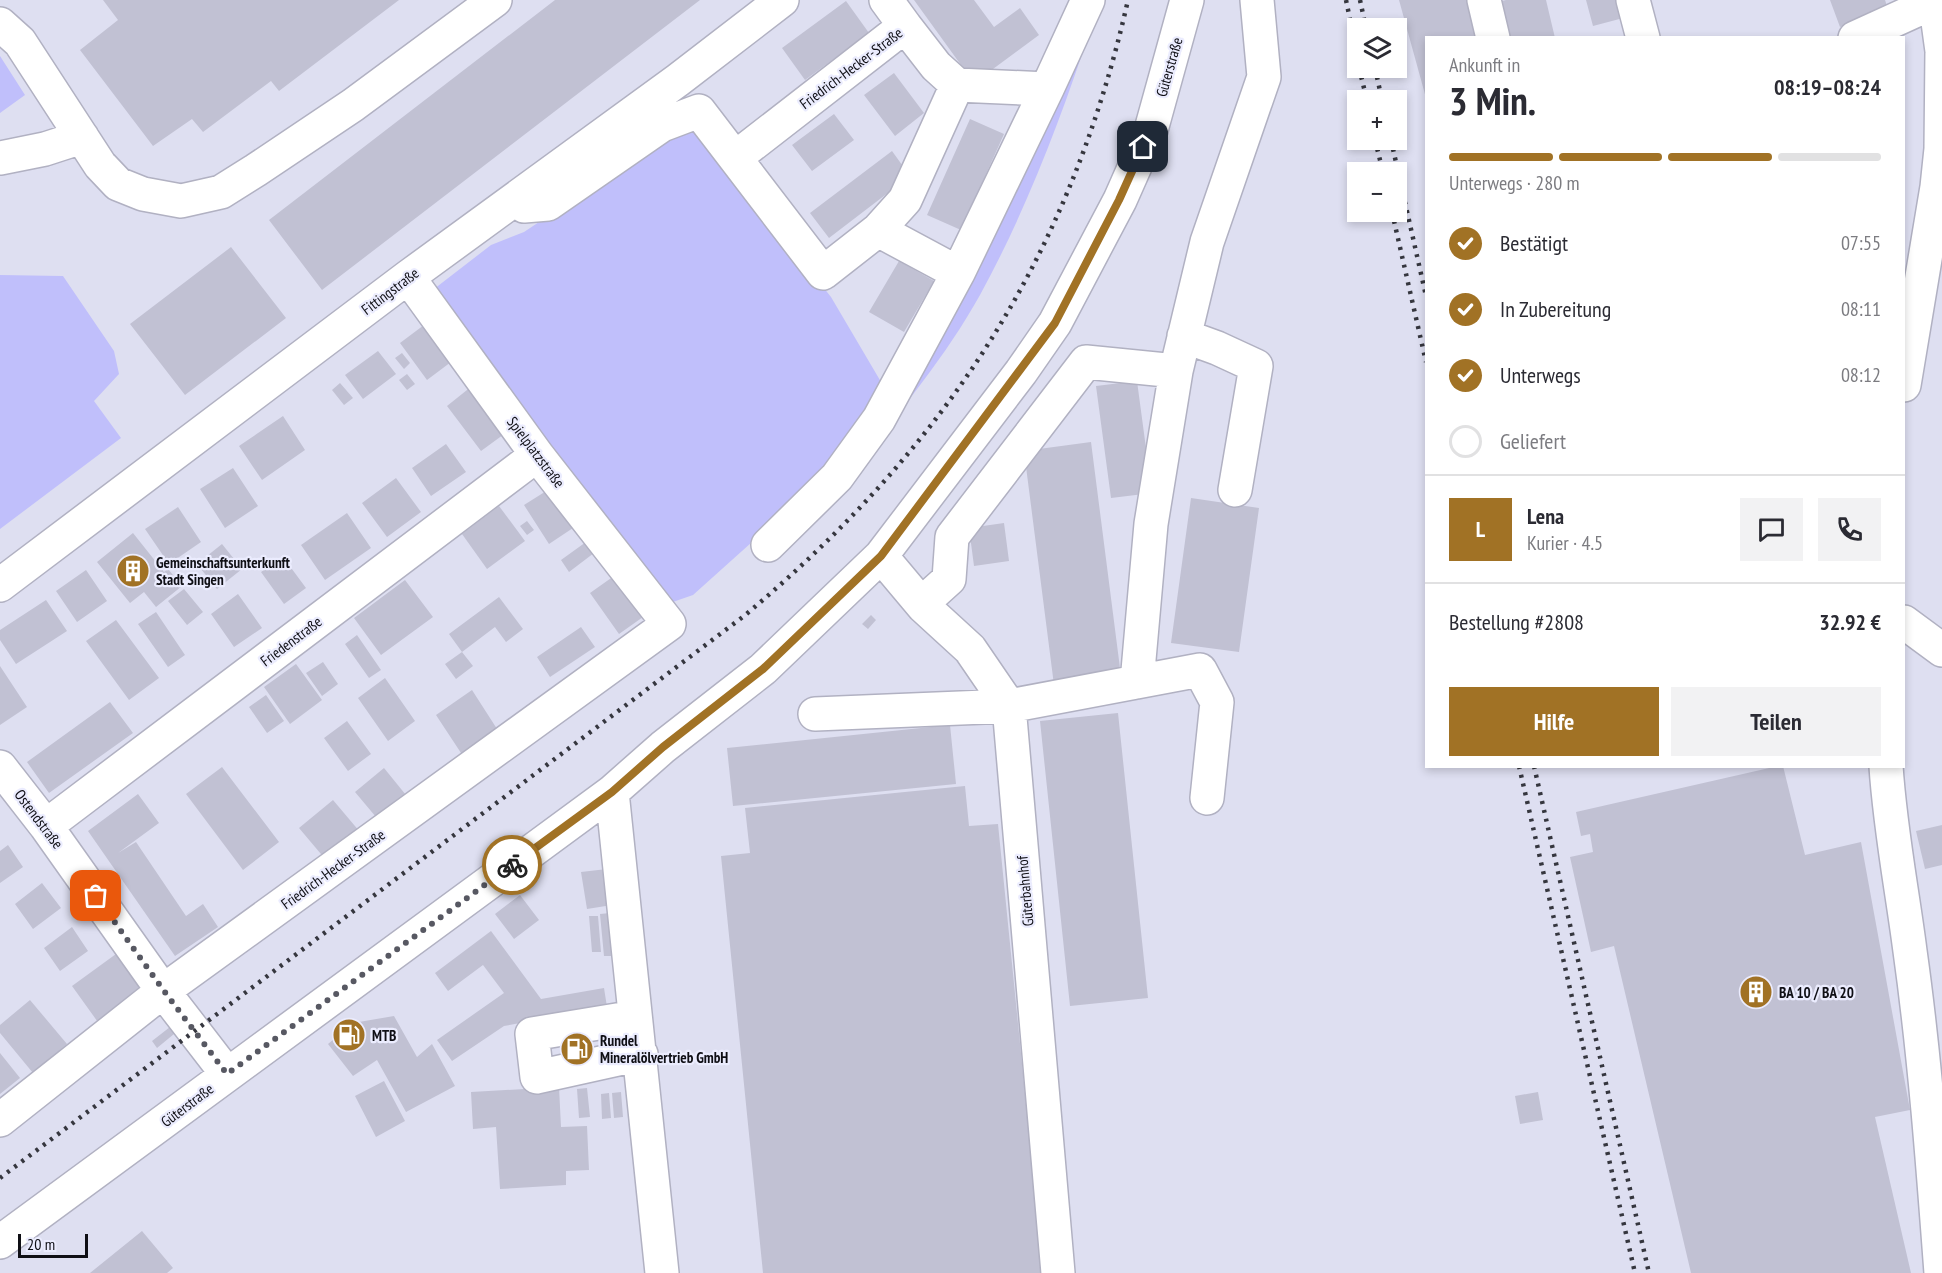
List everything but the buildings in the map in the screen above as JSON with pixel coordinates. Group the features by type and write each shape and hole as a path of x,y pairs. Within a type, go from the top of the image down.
{"street":[{"path":"0,24 20,42 100,165 118,184 143,194 181,201 221,192 353,105 495,0"},
{"name":"Fittingstraße","path":"0,585 408,277 506,207 782,0"},
{"path":"768,546 837,477 879,419 958,273 1088,0"},
{"name":"Güterstraße","path":"0,1242 612,792 663,747 763,669 881,556 1055,323 1119,200 1151,129 1186,0"},
{"path":"1137,682 1151,524 1176,371 1207,242 1264,77 1257,0"},
{"path":"1484,0 1493,36"},
{"path":"1633,0 1642,36"},
{"path":"1859,36 1934,1 1942,51 1941,149 1937,188 1905,379"},
{"name":"Friedrich-Hecker-Straße","path":"735,158 896,13 936,66 957,85"},
{"path":"506,207 548,204 662,125 699,111 823,273 878,230 904,200 957,85 1047,89"},
{"path":"0,158 45,149 82,137"},
{"path":"878,230 958,273"},
{"name":"Spielplatzstraße","path":"408,277 537,455 669,624"},
{"path":"1184,336 1256,366 1235,490"},
{"path":"923,606 928,598 950,579 952,537 1086,362 1176,371"},
{"name":"Friedenstraße","path":"46,826 537,455"},
{"name":"Güterbahnhof","path":"881,556 923,606 970,649 1009,706 1058,1273"},
{"path":"1905,623 1941,649"},
{"name":"Friedrich-Hecker-Straße","path":"0,1120 164,991 669,624"},
{"path":"815,714 1009,706 1200,670 1217,702 1207,798"},
{"name":"Ostendstraße","path":"0,767 46,826 164,991 227,1074"},
{"path":"1886,768 1889,822 1912,962 1927,1098 1941,1273"},
{"path":"612,792 662,1273"},
{"path":"635,1017 532,1034 537,1077 641,1054"}],"shaded area":[{"path":"1092,25 1042,163 1013,230 980,295 938,361 857,465"},
{"path":"0,56 25,95 0,113"},
{"path":"691,121 831,297 884,387 822,479 693,595 667,604 434,289 491,245 524,232"},
{"path":"0,275 63,276 114,351 119,374 94,401 121,438 0,529"}],"railway":[{"path":"0,1178 744,616 816,552 881,485 939,415 990,342 1034,264 1072,181 1103,94 1128,0"},
{"path":"1346,0 1350,18"},
{"path":"1360,0 1364,18"},
{"path":"1362,78 1364,90"},
{"path":"1377,78 1380,90"},
{"path":"1378,150 1380,162"},
{"path":"1393,150 1425,292"},
{"path":"1394,222 1425,358"},
{"path":"1519,768 1635,1273"},
{"path":"1534,768 1649,1273"}],"way so far":[{"path":"96,896 227,1074 512,865"}],"place":[{"name":"Gemeinschaftsunterkunft Stadt Singen","path":"133,571"},
{"name":"BA 10 / BA 20","path":"1756,992"},
{"name":"MTB","path":"349,1035"},
{"name":"Rundel Mineralölvertrieb GmbH","path":"577,1049"}],"route":[{"path":"512,865 612,792 663,747 763,669 881,556 1021,372 1055,323 1119,200 1143,147"}]}
